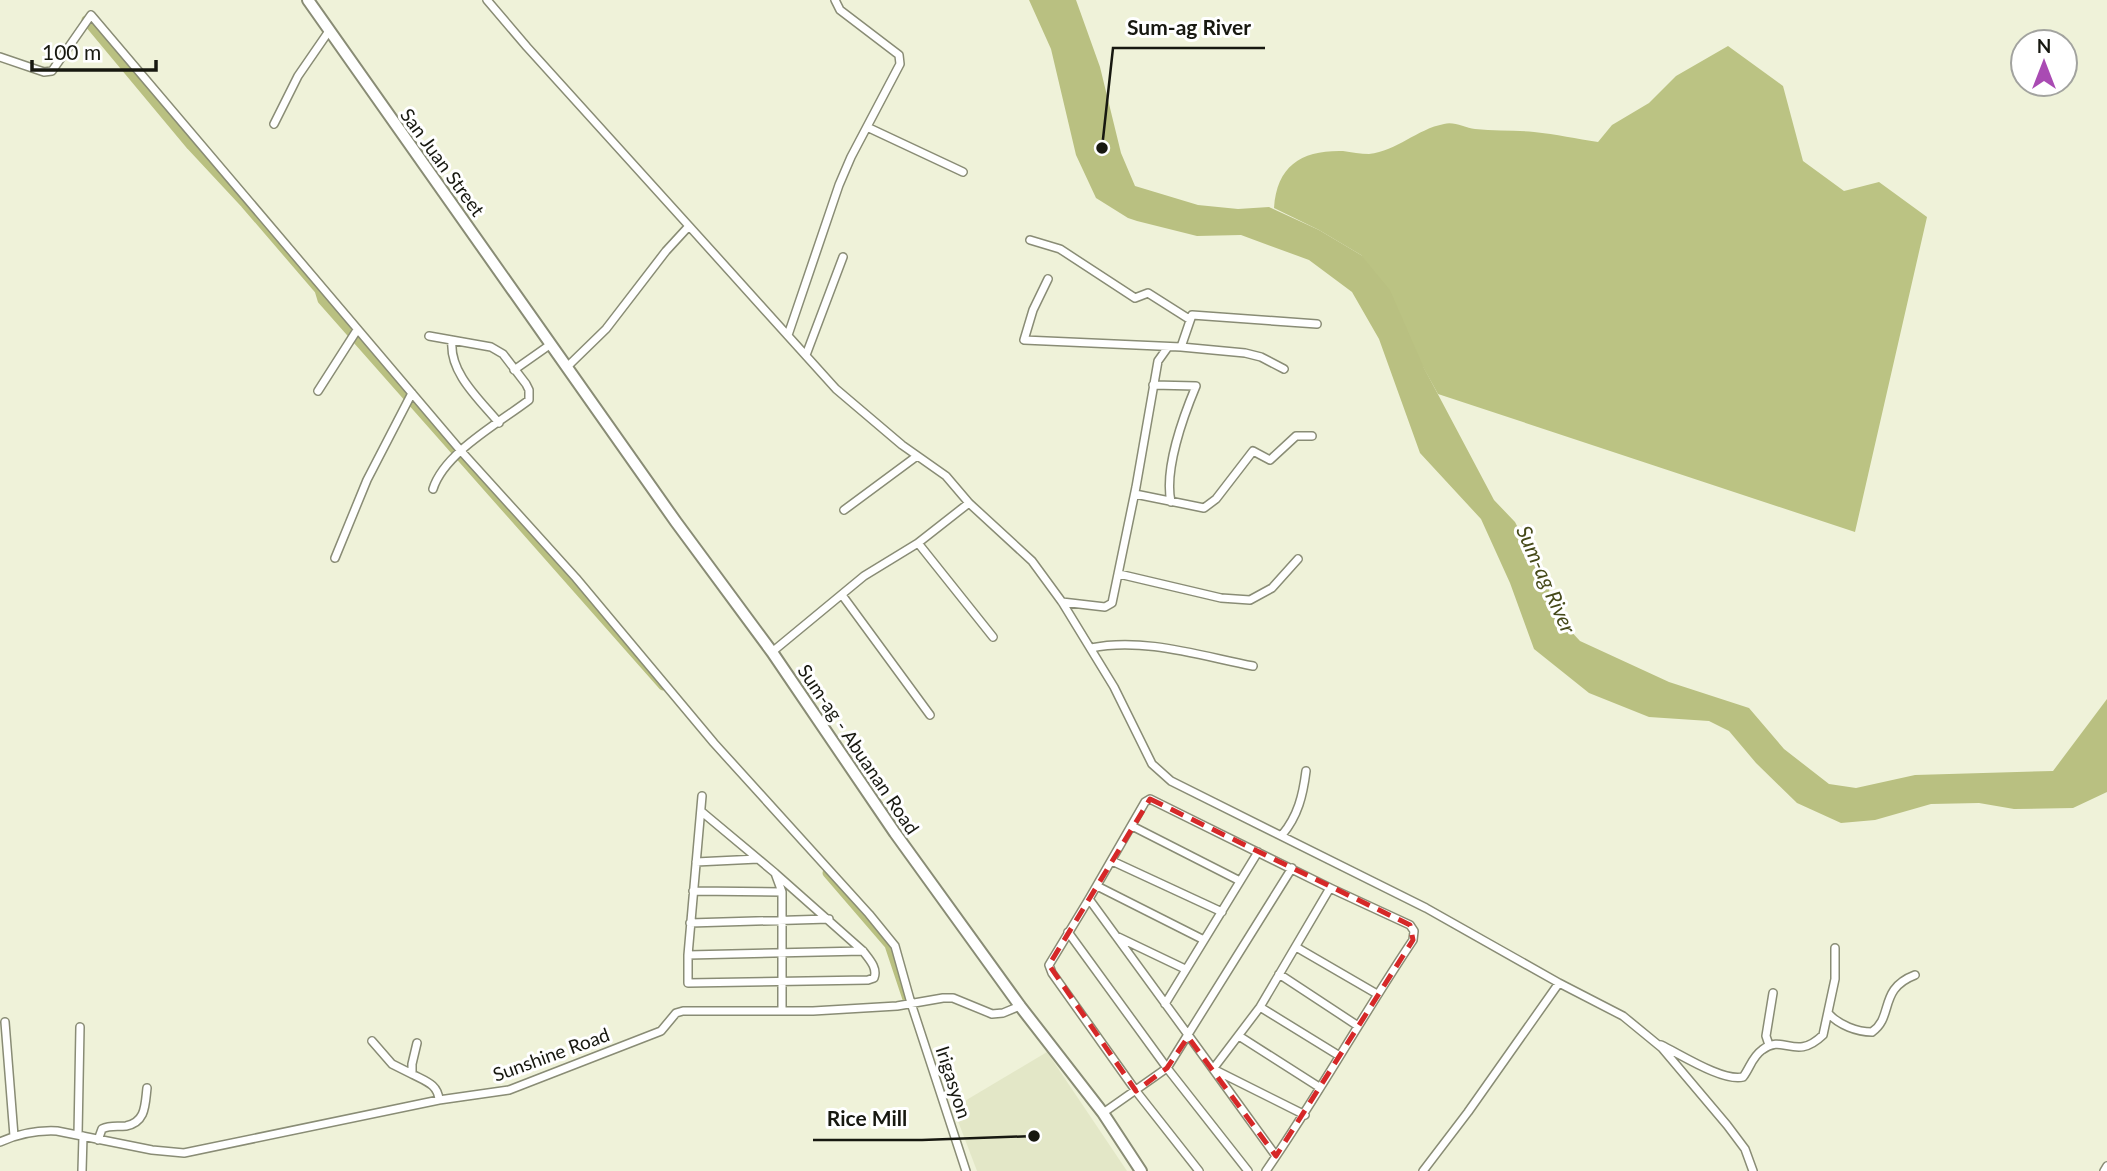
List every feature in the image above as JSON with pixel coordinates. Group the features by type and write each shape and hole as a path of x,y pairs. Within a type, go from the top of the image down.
{"main road":[{"name":"San Juan Street","path":"308,0 551,344"},
{"name":"Sum-ag - Abuanan Road","path":"551,344 676,522 772,652 895,833 1020,1006 1103,1113 1141,1171"}],"street":[{"path":"487,0 519,39 836,389 916,456 947,477 969,503 1032,561 1091,648 1125,707 1152,764 1171,781 1459,925 1559,983 1623,1016 1655,1042 1727,1125 1745,1149 1753,1171"},
{"path":"788,335 839,185 900,60 899,55 840,10 835,0"},
{"name":"Irigasyon","path":"0,58 44,72 52,71 91,15 458,453 576,578 714,743 895,946 911,1003 967,1171"},
{"path":"274,124 298,76 329,31"},
{"path":"867,127 963,172"},
{"path":"568,366 606,329 666,251 689,226"},
{"path":"1030,240 1060,248 1135,298 1148,293 1189,319"},
{"path":"806,355 843,257"},
{"path":"1048,279 1033,310 1024,340 1181,347 1254,355 1284,369"},
{"path":"1181,347 1192,315 1317,324"},
{"path":"318,391 356,332"},
{"path":"429,336 491,347 503,354 526,384 529,400 458,453 436,479 433,489"},
{"path":"452,341 451,351 456,368 499,423"},
{"path":"514,370 551,344"},
{"path":"1062,602 1109,606 1112,603 1135,494 1158,361 1168,347"},
{"path":"1153,385 1196,386 1180,425 1169,491 1171,502"},
{"path":"335,558 367,480 412,395"},
{"path":"1135,494 1194,508 1207,507 1252,451 1270,460 1296,436 1312,436"},
{"path":"844,510 916,456"},
{"path":"772,652 864,576 918,542 969,503"},
{"path":"918,542 993,637"},
{"path":"1119,574 1222,598 1250,600 1272,588 1298,559"},
{"path":"842,595 930,715"},
{"path":"1091,648 1114,643 1158,648 1252,666"},
{"path":"1282,835 1299,807 1306,771"},
{"path":"702,796 687,981 691,984 874,978 876,972 863,951 702,812"},
{"path":"1199,1171 1136,1091 1049,965 1145,802 1150,799 1410,925 1414,931 1413,940 1338,1055 1305,1115 1266,1171"},
{"path":"1132,827 1240,881"},
{"path":"1165,1004 1258,852"},
{"path":"696,862 758,859"},
{"path":"1112,861 1222,912"},
{"path":"1103,1113 1167,1068 1292,868"},
{"path":"775,873 782,892 782,1011"},
{"path":"1097,886 1204,940"},
{"path":"1213,1069 1259,1007 1330,888"},
{"path":"693,891 782,892"},
{"path":"1089,899 1276,1156"},
{"path":"691,923 829,919"},
{"path":"1068,932 1167,1068 1248,1171"},
{"path":"1115,935 1185,969"},
{"path":"1297,947 1377,995"},
{"path":"1655,1042 1700,1065 1736,1078 1743,1077 1754,1056 1769,1045 1777,1043 1795,1048 1805,1047 1823,1035 1835,979 1835,948"},
{"path":"688,955 863,951"},
{"path":"1279,974 1358,1026"},
{"path":"1829,1014 1833,1019 1857,1030 1872,1032 1879,1025 1896,985 1914,975"},
{"path":"1423,1171 1559,983"},
{"path":"1769,1045 1766,1035 1773,993"},
{"name":"Sunshine Road","path":"0,1142 14,1136 44,1130 167,1153 184,1153 439,1100 509,1090 661,1031 676,1013 683,1011 782,1011 911,1003 933,998 953,998 992,1014 1020,1006"},
{"path":"1259,1007 1338,1055"},
{"path":"5,1022 14,1136"},
{"path":"80,1027 82,1171"},
{"path":"1240,1035 1319,1087"},
{"path":"372,1041 392,1064 435,1086 439,1091 439,1100"},
{"path":"412,1074 417,1043"},
{"path":"1213,1069 1305,1115"},
{"path":"98,1140 102,1129 107,1126 126,1126 144,1116 147,1088"},
{"path":"2104,1171 2107,1166"}],"highlighted area":[{"path":"1150,799 1410,925 1413,940 1276,1156 1188,1037 1167,1068 1136,1091 1049,965"}],"shaded area":[{"path":"1029,0 1076,0 1100,67 1121,153 1135,186 1198,205 1238,209 1269,207 1319,230 1361,255 1390,290 1424,368 1494,500 1515,522 1549,589 1553,612 1580,641 1669,682 1749,708 1784,749 1829,784 1856,788 1915,775 2053,771 2107,699 2107,792 2073,808 2014,809 1979,803 1931,804 1875,820 1841,823 1797,803 1756,763 1729,731 1709,721 1649,717 1589,693 1534,649 1510,583 1481,519 1420,453 1379,339 1352,292 1309,260 1241,235 1197,236 1137,221 1096,198 1076,155 1051,49"},
{"path":"1728,46 1783,86 1803,161 1844,191 1879,182 1927,217 1855,532 1438,394 1361,255 1274,208 1280,181 1294,163 1304,157 1328,151 1369,154 1379,152 1425,130 1448,123 1475,129 1527,131 1598,142 1612,125 1649,103 1676,76"},
{"path":"1047,1052 1127,1171 977,1171 953,1108"}],"waterway":[{"path":"86,20 191,146 319,290 322,300 663,686"},
{"path":"827,873 889,945 907,999"}],"place":[{"name":"Sum-ag River","path":"1102,148"},
{"name":"Rice Mill","path":"1034,1136"}]}
